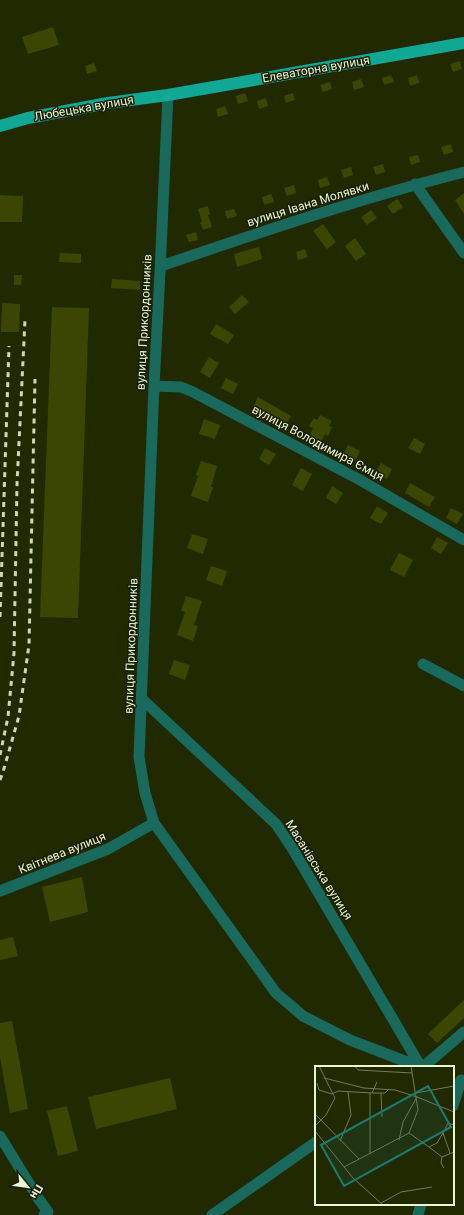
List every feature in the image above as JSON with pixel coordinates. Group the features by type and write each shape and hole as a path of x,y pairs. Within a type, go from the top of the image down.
{"main road":[{"name":"Елеваторна вулиця","path":"168,95 464,43"},
{"name":"Любецька вулиця","path":"0,126 36,116 108,103 168,95"}],"street":[{"name":"вулиця Прикордонників","path":"168,95 161,266 154,386 139,757 145,793 154,822 276,993 303,1016 350,1040 418,1066"},
{"name":"вулиця Івана Молявки","path":"161,266 260,232 415,184 464,172"},
{"path":"415,184 464,253"},
{"name":"вулиця Володимира Ємця","path":"154,386 181,387 193,392 360,480 464,540"},
{"path":"422,664 464,686"},
{"name":"Масанівська вулиця","path":"142,699 276,824 292,848 420,1066"},
{"name":"Квітнева вулиця","path":"0,892 108,849 154,822"},
{"path":"422,1066 464,1032"},
{"path":"454,1102 459,1079"},
{"path":"0,1136 48,1212 44,1215"},
{"path":"212,1215 315,1143"},
{"path":"418,1215 421,1205"}],"building":[{"path":"53,27 59,45 28,54 22,37"},
{"path":"460,61 462,69 453,72 450,64"},
{"path":"94,63 97,71 87,74 85,66"},
{"path":"391,75 394,82 384,85 382,78"},
{"path":"417,75 419,83 410,86 408,78"},
{"path":"361,79 364,87 354,90 352,82"},
{"path":"330,82 332,89 323,92 320,85"},
{"path":"245,93 248,101 238,104 236,96"},
{"path":"293,93 295,100 286,103 284,96"},
{"path":"266,98 268,106 259,109 257,101"},
{"path":"225,106 228,114 218,117 216,109"},
{"path":"451,144 453,152 444,155 441,147"},
{"path":"418,155 420,162 411,165 409,157"},
{"path":"383,164 385,172 376,175 373,167"},
{"path":"351,167 353,175 344,178 341,170"},
{"path":"327,177 330,185 320,188 318,180"},
{"path":"294,185 296,193 287,196 284,188"},
{"path":"464,193 464,214 455,200"},
{"path":"271,194 274,202 264,205 262,197"},
{"path":"0,195 23,196 22,222 0,222"},
{"path":"397,199 403,207 393,214 387,206"},
{"path":"208,206 210,214 208,215 212,227 203,230 198,209"},
{"path":"234,209 237,216 227,219 225,211"},
{"path":"371,210 377,218 367,225 361,217"},
{"path":"323,224 336,242 327,249 313,231"},
{"path":"196,232 198,240 189,242 186,235"},
{"path":"355,238 366,254 356,261 345,246"},
{"path":"259,247 262,259 237,267 234,254"},
{"path":"305,249 308,257 298,260 296,252"},
{"path":"60,253 81,254 81,263 59,262"},
{"path":"14,275 22,275 21,285 14,285"},
{"path":"112,279 140,281 140,290 111,288"},
{"path":"242,295 249,302 235,314 229,307"},
{"path":"2,303 20,304 19,332 1,332"},
{"path":"52,307 89,308 78,618 40,617"},
{"path":"216,324 234,335 228,344 210,334"},
{"path":"209,357 219,363 210,378 200,372"},
{"path":"226,378 238,384 233,394 221,388"},
{"path":"258,397 291,416 285,426 253,407"},
{"path":"320,415 332,421 329,426 332,427 328,436 325,434 320,443 309,437 313,428 309,426 314,418 317,420"},
{"path":"204,419 220,425 215,439 199,434"},
{"path":"414,438 425,444 420,454 408,448"},
{"path":"348,445 360,451 355,461 343,455"},
{"path":"265,448 276,454 269,465 259,459"},
{"path":"201,461 217,466 211,487 213,487 208,502 191,496 198,476 196,475"},
{"path":"381,463 392,469 387,479 375,473"},
{"path":"301,468 312,474 303,491 292,485"},
{"path":"410,483 435,497 429,507 405,493"},
{"path":"332,486 343,493 336,504 326,498"},
{"path":"377,506 388,513 381,524 370,518"},
{"path":"451,508 463,514 457,524 446,518"},
{"path":"192,534 208,539 203,554 187,548"},
{"path":"437,537 448,543 441,554 431,548"},
{"path":"399,553 413,560 404,577 390,570"},
{"path":"211,566 227,571 222,586 206,580"},
{"path":"186,596 202,601 194,625 198,626 193,641 177,635 185,612 181,611"},
{"path":"174,660 190,665 185,680 169,674"},
{"path":"82,877 88,912 50,922 42,887"},
{"path":"13,937 18,956 0,960 0,940"},
{"path":"464,1000 464,1018 437,1043 428,1034"},
{"path":"12,1021 28,1109 10,1113 0,1058 0,1023"},
{"path":"170,1078 177,1109 96,1129 88,1097"},
{"path":"67,1106 78,1151 58,1156 47,1111"}],"railway":[{"path":"0,755 8,717 14,653 17,484 25,320"},
{"path":"0,617 9,346"},
{"path":"0,780 19,716 29,645 35,379"}]}
